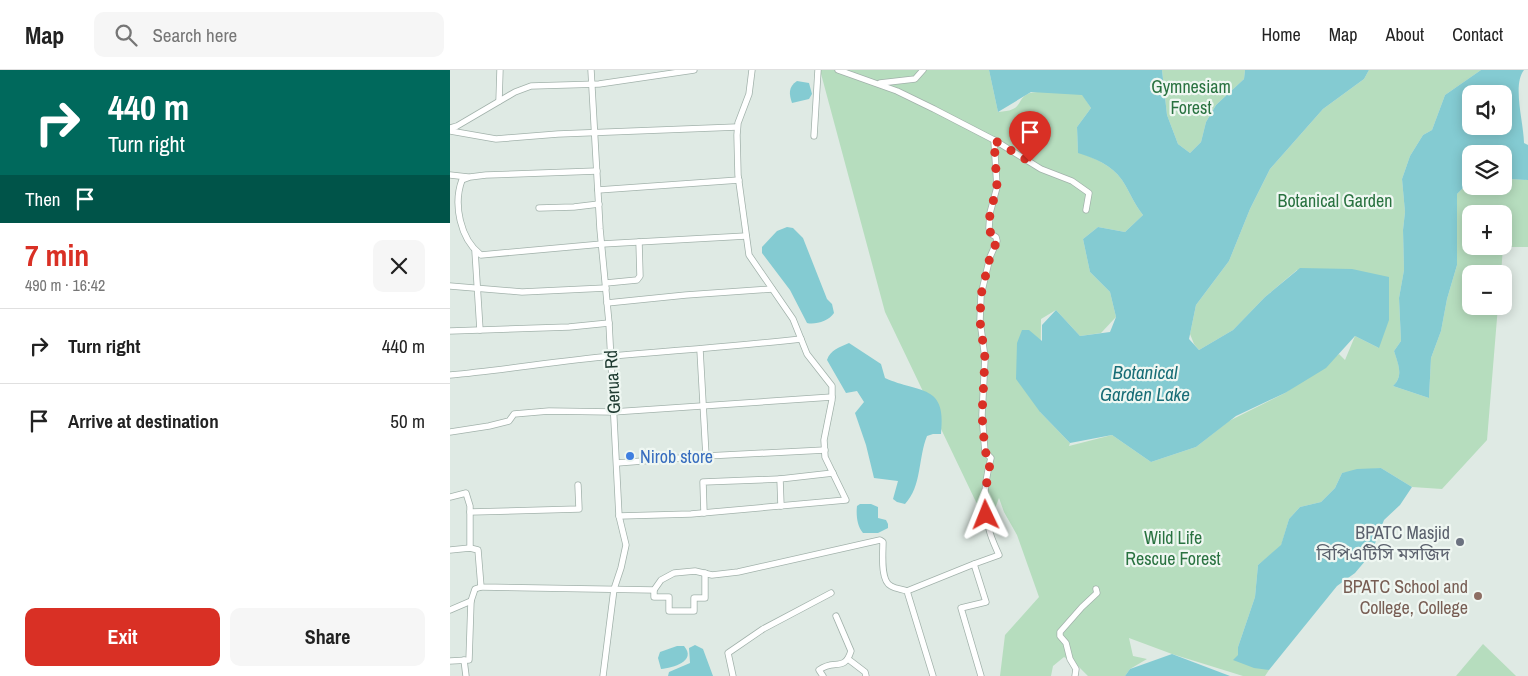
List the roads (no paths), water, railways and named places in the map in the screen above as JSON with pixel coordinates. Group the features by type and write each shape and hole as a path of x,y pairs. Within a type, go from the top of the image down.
{"street":[{"path":"500,70 500,101"},
{"name":"Gerua Rd","path":"591,70 598,190 609,323 619,516 626,545 622,568 614,589 603,676"},
{"path":"450,130 500,101 531,86 591,85 676,71 694,70"},
{"path":"619,516 704,513 846,500 826,457 825,450 824,440 832,397 832,386 807,354 793,319 749,255 739,180 737,128 749,94 752,70"},
{"path":"814,136 818,70"},
{"path":"838,70 896,91 994,140 1041,169 1072,181 1089,193 1086,210"},
{"path":"875,83 915,79 923,70"},
{"path":"450,130 496,138 595,132 737,128"},
{"path":"705,573 705,598 694,598 694,611 669,611 669,597 654,597 654,590 661,580 674,573 695,571 705,573 712,575 738,572 880,540 883,542 886,582 890,586 907,591 998,555 988,527 986,515 985,493 991,458 985,452 983,441 982,415 985,358 980,321 981,295 990,257 997,241 989,228 990,213 997,187 994,140"},
{"path":"450,175 470,177 597,171"},
{"path":"470,177 462,180 459,188 459,214 469,242 475,251 481,255 602,244 746,236"},
{"path":"598,190 739,180"},
{"path":"539,208 599,204"},
{"path":"450,286 522,292 606,285 636,280 640,276 639,242"},
{"path":"475,251 480,330"},
{"path":"607,303 772,289"},
{"path":"450,331 569,328 609,323"},
{"path":"450,374 496,371 610,356 700,350 801,339"},
{"path":"700,350 706,456"},
{"path":"450,432 509,421 514,414 558,411 613,412 832,397"},
{"path":"617,463 825,450"},
{"path":"704,513 703,482 780,479 833,473"},
{"path":"780,479 781,506"},
{"path":"470,512 579,510 578,485"},
{"path":"450,497 466,494 470,512 470,548"},
{"path":"450,550 470,548 478,550 481,588"},
{"path":"974,564 986,602 961,608 982,676"},
{"path":"450,660 469,660 471,601 475,589 654,590"},
{"path":"1075,676 1076,669 1070,659 1066,643 1060,636 1060,632 1097,593 1096,589"},
{"path":"907,591 933,676"},
{"path":"733,676 728,653 763,629 831,593"},
{"path":"450,610 471,601"},
{"path":"824,676 819,670 826,664 843,664 848,659 851,651 836,616"},
{"path":"848,659 865,672 866,676"},
{"path":"464,660 466,676"}],"water":[{"name":"Botanical Garden Lake","path":"989,70 1162,70 1167,115 1178,144 1190,153 1201,142 1206,122 1216,105 1244,79 1245,70 1369,70 1364,79 1323,109 1270,169 1250,209 1229,261 1196,305 1189,339 1199,350 1233,330 1265,297 1300,268 1352,269 1389,277 1389,320 1379,348 1355,336 1326,368 1285,393 1236,416 1196,447 1151,462 1112,435 1070,443 1040,412 1016,379 1017,343 1022,330 1029,330 1042,341 1042,325 1056,310 1080,336 1110,332 1116,317 1110,292 1090,272 1083,239 1098,227 1125,232 1143,215 1122,180 1113,170 1096,160 1078,153 1077,127 1091,108 1082,95 1031,92 998,112"},
{"path":"1481,70 1524,70 1519,85 1519,95 1524,143 1528,145 1528,180 1512,179 1512,145 1462,145 1462,189 1457,194 1457,265 1447,299 1441,331 1431,358 1429,398 1393,386 1399,374 1394,351 1401,341 1399,298 1404,270 1403,230 1405,212 1402,179 1410,156 1423,135 1432,130 1445,95"},
{"path":"797,81 809,83 812,94 809,99 792,103 790,91"},
{"path":"787,227 793,228 803,238 827,299 832,304 834,313 822,322 807,323 790,290 762,253 762,247 777,231"},
{"path":"849,343 881,364 885,378 928,393 935,398 940,406 942,418 941,434 927,436 917,480 905,504 893,499 898,481 874,478 866,445 855,413 864,402 857,391 846,393 827,360 833,351"},
{"path":"1381,468 1412,487 1400,505 1384,520 1371,554 1355,573 1337,586 1269,670 1254,668 1233,660 1238,655 1238,647 1255,597 1258,565 1281,545 1289,519 1300,507 1321,502 1335,488 1342,473 1357,469"},
{"path":"860,504 871,504 878,507 878,518 886,520 888,528 878,533 863,533 859,527 857,517 857,506"},
{"path":"695,645 703,649 713,676 668,676 669,672 690,663 689,648"},
{"path":"677,646 684,646 688,656 686,660 677,665 661,669 658,658 660,652"},
{"path":"1172,654 1230,676 1125,676 1130,669"}],"place":[{"name":"Nirob store","path":"630,456"},
{"name":"BPATC Masjid বিপিএটিসি মসজিদ","path":"1460,542"},
{"name":"BPATC School and College, College","path":"1478,596"}],"park label":[{"name":"Gymnesiam Forest","path":"1191,96"},
{"name":"Botanical Garden","path":"1335,200"},
{"name":"Wild Life Rescue Forest","path":"1173,547"}]}
